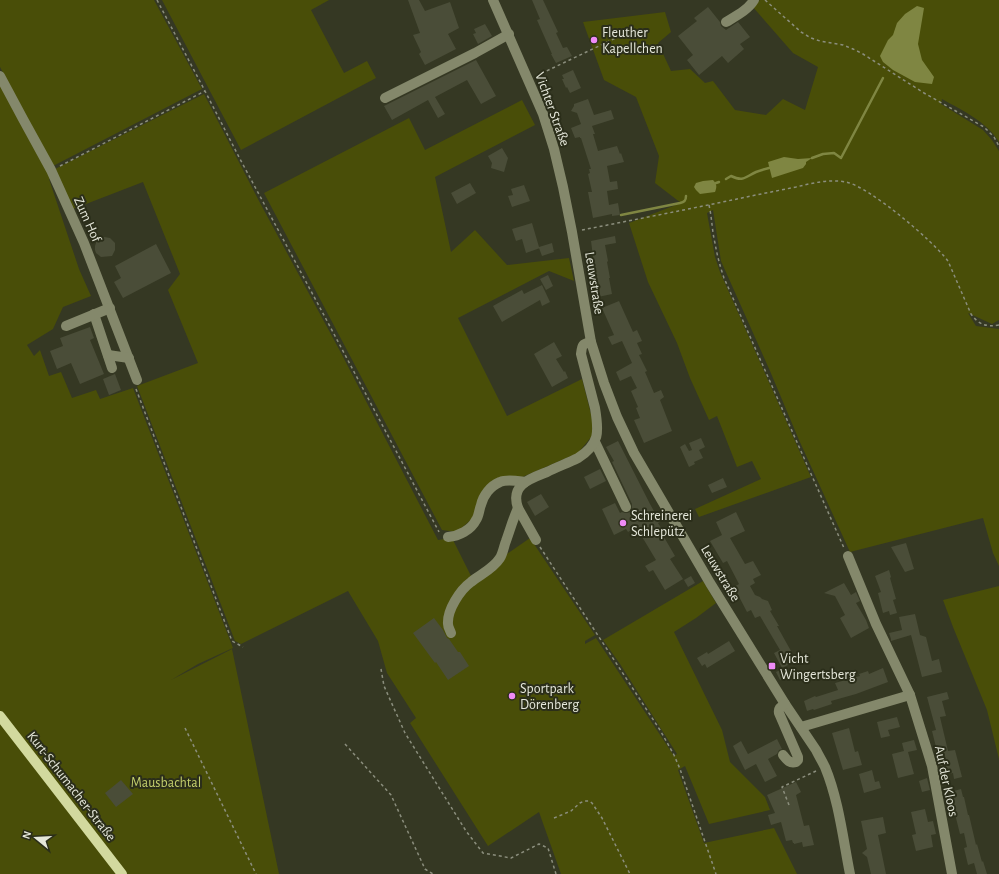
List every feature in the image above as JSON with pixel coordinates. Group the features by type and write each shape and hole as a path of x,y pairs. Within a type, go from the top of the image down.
{"main road":[{"name":"Kurt-Schumacher-Straße","path":"0,716 122,874"}],"street":[{"name":"Vichter Straße","path":"493,0 543,114 554,149 572,232"},
{"path":"726,22 752,4 754,0"},
{"path":"385,98 475,53 509,34"},
{"name":"Zum Hof","path":"0,76 22,119 52,170 84,243 137,380"},
{"name":"Leuwstraße","path":"572,232 591,342 617,417 634,453 710,583 785,704 816,750 828,776 836,805 850,874"},
{"path":"66,326 110,308"},
{"path":"94,314 112,368"},
{"path":"536,540 516,503 517,491 525,482 586,453 595,442 597,433 597,417 581,354 584,344 591,342"},
{"path":"108,355 129,358"},
{"path":"595,442 626,507"},
{"path":"448,537 461,534 473,524 479,515 485,494 496,484 504,481 525,482"},
{"path":"451,633 448,625 449,613 463,590 500,559 518,508"},
{"name":"Auf der Kloos","path":"848,556 876,624 910,695 932,766 952,874"},
{"path":"801,727 910,695"},
{"path":"783,755 791,762 794,763 798,760 778,710 785,704"}],"path":[{"path":"157,0 438,530 448,537"},
{"path":"766,0 802,32 811,38 820,42 842,45 863,54 924,93 984,127 994,137 999,146"},
{"path":"528,79 622,34"},
{"path":"52,170 205,91"},
{"path":"572,232 821,182 836,181 849,183 878,199 932,242 948,261 971,314 976,321 984,325 999,325"},
{"path":"709,205 714,243 724,278 848,556"},
{"path":"137,380 135,383 137,391 232,642 243,647"},
{"path":"536,540 660,730 674,754 716,874"},
{"path":"381,669 384,686 405,733 466,831 483,853 511,858 538,844 548,848 556,874"},
{"path":"185,728 256,874"},
{"path":"345,744 391,795 425,869 433,874"},
{"path":"788,805 782,787 814,772"},
{"path":"554,818 572,811 584,801 589,801 592,803 602,818 630,874"}],"green space":[{"path":"0,0 154,0 202,89 53,166 0,67"},
{"path":"162,0 329,0 311,10 344,73 367,61 376,78 241,150"},
{"path":"760,0 999,0 999,142 988,128 974,117 942,99 941,104 983,130 999,151 999,320 992,324 968,313 976,326 999,329 999,566 993,553 983,518 850,552 799,440 721,261 713,210 707,213 715,257 720,272 811,477 699,517 695,509 761,479 752,461 737,467 717,416 709,420 690,378 677,343 648,282 629,223 681,203 655,183 659,156 636,97 604,80 583,22 665,12 671,32 658,43 671,71 690,69 705,83 713,81 735,110 766,115 783,99 805,110 818,67 793,53 752,6"},
{"name":"Mausbachtal","path":"0,80 52,178 49,179 79,269 91,296 63,307 53,329 27,345 34,356 40,350 49,376 61,372 72,398 96,390 100,399 133,388 233,648 198,664 171,680 232,649 279,874 0,874"},
{"path":"204,94 438,540 452,538 472,578 530,538 595,635 585,641 585,644 596,638 674,756 677,754 603,640 703,581 716,603 674,632 722,730 730,762 765,797 770,810 709,824 685,766 678,770 704,843 774,828 797,874 561,874 539,812 488,846 410,723 416,718 387,673 378,641 348,591 241,644 235,641 137,386 198,363 168,290 180,274 143,182 73,209 55,169"},
{"path":"522,100 535,125 435,177 451,252 475,230 507,265 569,258 574,281 549,271 458,318 507,416 582,379 592,418 592,436 578,453 520,478 498,479 475,516 457,532 442,530 264,193 409,118 425,150"},
{"path":"999,586 999,759 987,710 943,600"}],"shaded area":[{"path":"917,6 924,8 918,44 922,60 934,77 932,84 915,82 893,70 883,62 880,56 888,40 893,35 897,23 905,14"},
{"path":"784,157 798,159 812,158 806,162 803,168 772,178 768,162"},
{"path":"713,180 716,186 715,192 700,194 694,187 696,183"}],"building":[{"path":"408,0 419,0 425,11 450,2 459,28 448,34 456,49 425,65 419,54 421,52 413,35 420,33"},
{"path":"532,0 543,0 558,32 556,33 563,48 567,47 572,56 556,63 537,20 540,19"},
{"path":"708,7 720,22 721,26 726,30 738,22 750,37 740,44 744,49 728,63 722,56 699,75 687,60 693,55 678,36 697,21 694,18"},
{"path":"485,24 492,36 478,44 473,34 476,33 474,29"},
{"path":"476,60 496,96 481,104 467,80 435,97 445,114 438,118 428,100 392,120 384,106"},
{"path":"573,70 581,88 570,93 562,79 564,79 562,75"},
{"path":"588,99 594,115 611,110 614,119 592,126 598,151 617,146 624,162 607,166 610,182 617,181 618,189 607,191 609,205 618,203 620,215 612,216 612,214 593,218 588,192 592,192 588,174 590,173 589,169 591,169 581,138 575,138 571,128 581,124 577,113 571,111 574,104"},
{"path":"502,148 508,158 504,172 491,168 492,163 488,156"},
{"path":"470,183 476,193 457,204 451,193"},
{"path":"524,185 530,201 512,207 508,196 513,195 511,189"},
{"path":"532,223 539,247 552,243 554,252 542,256 539,248 526,253 522,239 516,241 512,229"},
{"path":"615,236 616,243 605,245 612,294 598,297 591,241"},
{"path":"104,237 110,238 115,243 115,250 112,256 101,257 96,253 95,246 97,240"},
{"path":"156,244 171,273 123,298 114,282 121,278 115,266"},
{"path":"548,275 553,286 546,290 540,279"},
{"path":"542,285 550,302 542,306 540,300 502,322 493,306 522,290 524,294"},
{"path":"619,301 633,332 637,330 642,341 637,343 642,354 639,355 647,371 645,372 654,393 661,390 664,397 660,400 672,431 644,443 634,420 640,418 636,408 638,407 631,391 637,388 631,376 620,381 616,372 632,363 622,341 612,345 608,337 614,335 602,308"},
{"path":"90,327 94,338 90,340 104,374 80,384 71,363 57,369 50,351 63,346 60,338"},
{"path":"554,342 562,356 556,359 564,372 565,371 568,378 552,387 534,354"},
{"path":"115,374 121,390 109,395 103,379"},
{"path":"701,438 705,447 699,450 703,458 694,462 695,464 689,467 680,447 685,444 689,451 692,450 689,443"},
{"path":"618,441 660,522 658,523 663,531 661,532 675,556 670,559 683,579 665,590 653,570 649,572 645,566 656,560 638,530 633,532 631,530 628,532 626,529 614,535 602,509 615,503 620,513 628,513 632,508 632,504 612,462 614,461 606,447"},
{"path":"600,469 606,481 590,489 584,477"},
{"path":"723,478 727,487 712,493 708,485"},
{"path":"541,494 549,507 535,516 527,502"},
{"path":"736,512 745,531 730,538 745,564 753,561 761,575 753,579 755,583 750,586 755,595 768,601 772,610 770,611 791,651 786,653 792,663 782,668 774,653 780,650 760,616 755,618 751,610 747,612 734,587 739,584 727,561 723,563 710,541 722,535 716,522"},
{"path":"906,543 914,569 905,572 891,547"},
{"path":"889,570 896,599 893,600 897,613 890,615 889,611 883,613 878,593 881,592 875,576"},
{"path":"691,576 695,583 688,587 684,580"},
{"path":"844,583 851,595 856,592 860,601 856,603 869,628 851,638 840,618 845,615 835,596 824,593"},
{"path":"915,614 920,635 926,637 932,661 939,659 942,672 922,677 911,635 891,641 889,633 902,630 899,617"},
{"path":"434,618 447,638 458,652 460,652 469,666 448,680 413,633"},
{"path":"729,641 735,651 707,668 705,664 702,666 697,658 707,652 708,654"},
{"path":"786,667 790,674 780,680 776,672"},
{"path":"883,668 888,682 856,694 831,701 832,704 807,711 804,701 815,696 816,697 838,690 835,683 860,676 859,674 868,671 869,674"},
{"path":"947,692 949,699 942,701 946,716 940,717 948,751 955,750 962,777 954,779 953,773 943,775 932,731 936,730 927,697"},
{"path":"897,717 900,727 888,730 890,736 881,738 877,722"},
{"path":"849,728 855,752 858,751 862,765 843,770 832,733"},
{"path":"777,739 782,749 768,759 777,776 765,782 756,764 745,770 733,746 741,741 748,754"},
{"path":"914,740 917,750 908,752 914,774 898,778 892,754 904,751 902,743"},
{"path":"872,770 875,782 879,781 881,788 864,793 859,774"},
{"path":"927,778 930,790 922,792 919,781"},
{"path":"121,780 133,794 116,807 105,793"},
{"path":"796,782 801,792 796,795 804,826 809,825 814,845 803,847 802,842 794,844 792,840 786,841 781,822 771,825 768,815 775,813 767,795"},
{"path":"961,789 976,845 977,844 987,874 977,874 974,863 968,865 964,848 967,847 964,833 960,834 954,810 952,811 947,793"},
{"path":"925,809 928,822 933,821 936,834 931,835 933,847 916,851 912,835 916,834 911,812"},
{"path":"883,817 886,833 878,835 886,874 871,874 867,857 862,853 867,849 861,821"}],"waterway":[{"path":"812,158 823,154 834,153 841,158 883,78"},
{"path":"726,179 731,176 742,179 756,172 769,168"},
{"path":"621,215 681,203 684,202 686,196"}],"place":[{"name":"Fleuther Kapellchen","path":"594,40"},
{"name":"Schreinerei Schlepütz","path":"623,523"},
{"name":"Vicht Wingertsberg","path":"772,666"},
{"name":"Sportpark Dörenberg","path":"512,696"}]}
